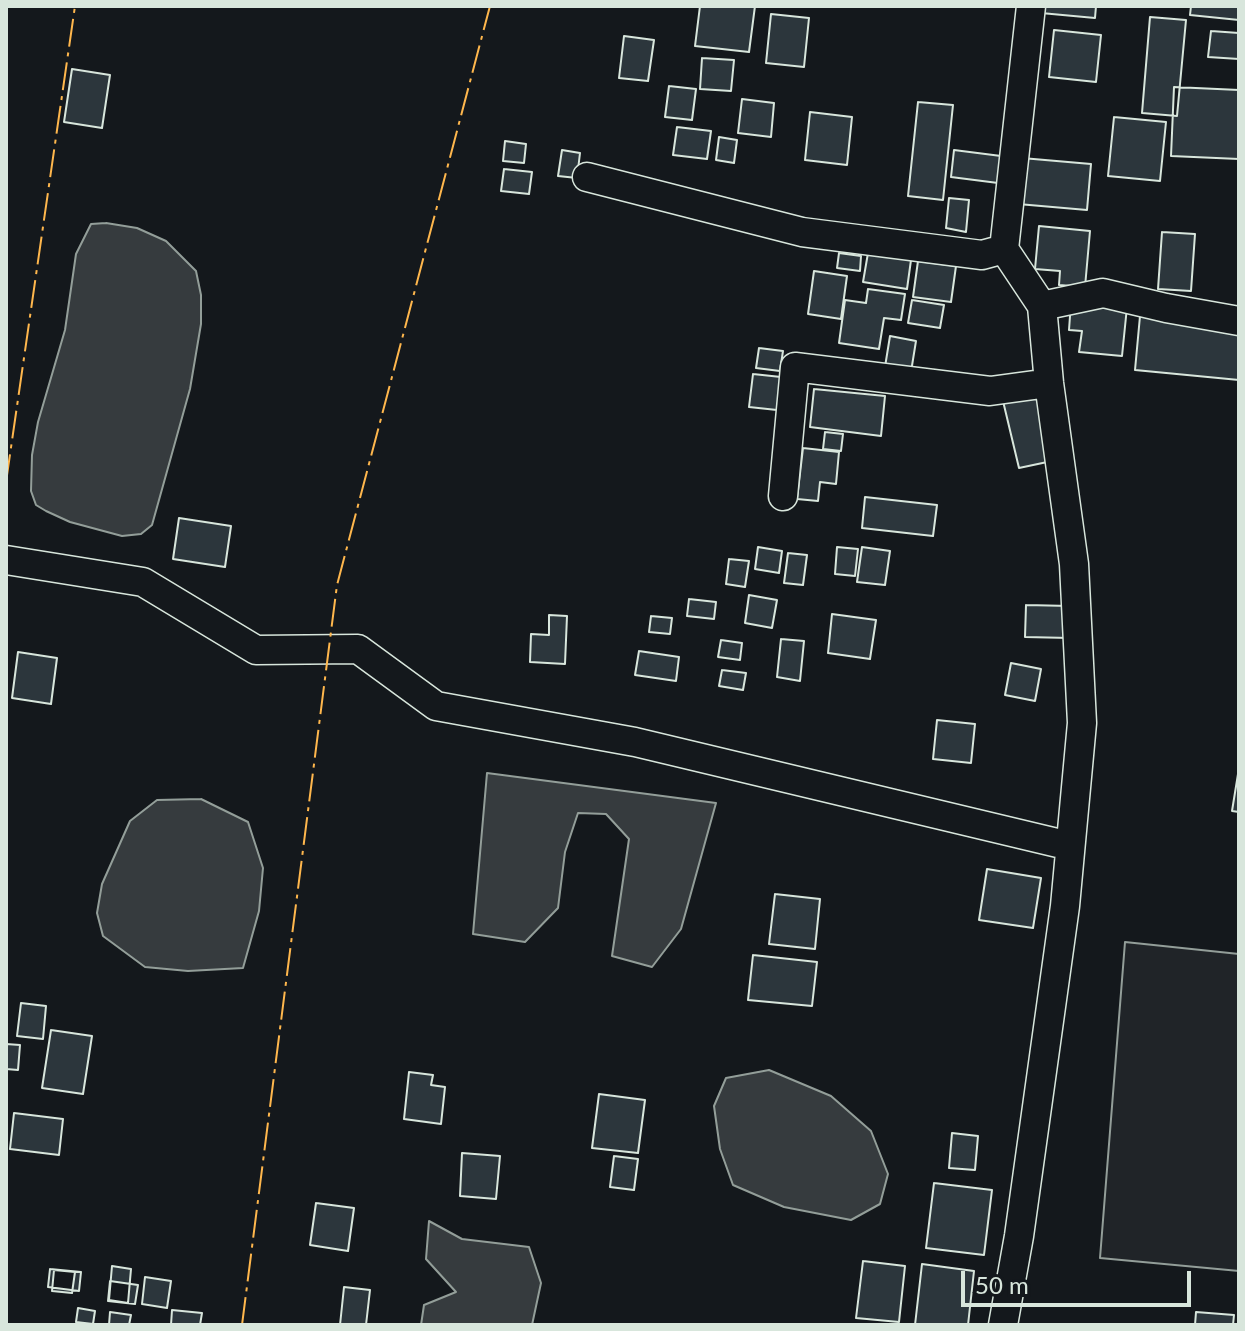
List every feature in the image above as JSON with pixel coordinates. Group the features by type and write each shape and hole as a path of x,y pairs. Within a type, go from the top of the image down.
{"street":[{"path":"1003,1325 1019,1236 1065,906 1082,723 1074,564 1049,383 1042,306 1004,249 1031,6"},
{"path":"587,177 802,232 982,255 1004,249"},
{"path":"1042,306 1103,293 1239,321"},
{"path":"783,496 795,367 990,391 1049,383"},
{"path":"6,560 143,582 256,650 358,649 436,706 635,742 1070,846"}],"shaded area":[{"path":"91,224 137,228 166,241 196,271 201,295 201,324 190,389 152,525 141,534 122,536 70,522 46,511 36,505 31,491 32,455 38,422 65,330 76,254"},
{"path":"487,773 716,803 681,929 652,967 612,956 629,839 606,814 578,813 565,852 558,908 525,942 473,934"},
{"path":"201,799 248,822 263,868 259,911 243,968 188,971 145,967 103,936 97,913 102,884 130,821 157,800"},
{"path":"1125,942 1239,954 1239,1271 1100,1258"},
{"path":"769,1070 831,1096 871,1131 888,1174 880,1204 851,1220 784,1207 733,1185 720,1149 714,1106 726,1078"},
{"path":"429,1221 462,1239 529,1247 541,1283 532,1325 421,1325 424,1305 456,1292 426,1259"}],"building":[{"path":"700,6 755,6 749,52 695,46"},
{"path":"1042,6 1096,6 1095,18 1041,13"},
{"path":"1191,6 1239,6 1239,20 1190,15"},
{"path":"771,14 809,18 804,67 766,63"},
{"path":"1150,17 1186,20 1177,116 1142,113"},
{"path":"1054,30 1101,35 1096,82 1049,77"},
{"path":"1211,31 1239,33 1239,59 1208,57"},
{"path":"624,36 654,40 648,81 619,78"},
{"path":"702,58 734,60 731,91 700,89"},
{"path":"72,69 110,75 102,128 64,122"},
{"path":"669,86 696,89 692,120 665,117"},
{"path":"1174,87 1239,90 1239,159 1171,156"},
{"path":"742,99 774,103 771,137 738,133"},
{"path":"918,102 953,105 943,200 908,196"},
{"path":"810,112 852,117 847,165 805,160"},
{"path":"1114,117 1166,122 1160,181 1108,176"},
{"path":"677,127 711,131 707,159 673,155"},
{"path":"719,137 737,140 734,163 716,160"},
{"path":"505,141 526,144 524,163 503,161"},
{"path":"562,150 580,153 577,178 558,176"},
{"path":"954,150 1001,156 998,183 951,177"},
{"path":"1022,158 1091,164 1087,210 1018,204"},
{"path":"504,169 532,172 529,194 501,191"},
{"path":"949,198 969,200 966,232 946,228"},
{"path":"1039,226 1090,231 1085,287 1059,285 1060,271 1035,269"},
{"path":"1162,232 1195,234 1191,291 1158,289"},
{"path":"839,253 861,256 860,271 837,268"},
{"path":"868,253 911,260 907,289 863,282"},
{"path":"918,261 956,266 951,302 913,297"},
{"path":"814,271 847,276 841,319 808,314"},
{"path":"868,289 905,294 901,320 884,318 879,349 839,343 845,300 866,303"},
{"path":"912,300 944,305 940,328 908,323"},
{"path":"1071,302 1127,307 1122,356 1079,352 1082,331 1069,330"},
{"path":"1140,316 1239,325 1239,380 1135,370"},
{"path":"890,336 916,341 910,378 884,373"},
{"path":"759,348 783,351 780,371 756,368"},
{"path":"753,374 781,377 777,410 749,407"},
{"path":"814,389 885,396 881,436 810,427"},
{"path":"1040,394 1052,461 1019,468 1003,401"},
{"path":"825,432 843,434 841,451 823,449"},
{"path":"803,448 839,452 836,484 820,482 818,501 797,499"},
{"path":"865,497 937,505 933,536 862,528"},
{"path":"179,518 231,526 225,567 173,559"},
{"path":"758,547 782,551 779,573 755,569"},
{"path":"837,547 858,549 855,576 835,574"},
{"path":"862,547 890,551 885,585 857,582"},
{"path":"788,553 807,555 803,585 784,583"},
{"path":"729,559 749,561 745,587 726,584"},
{"path":"749,595 777,600 772,628 745,623"},
{"path":"689,599 716,602 714,619 687,616"},
{"path":"1026,605 1070,606 1070,638 1025,637"},
{"path":"832,614 876,620 870,659 828,653"},
{"path":"549,615 567,616 565,664 530,662 531,634 549,635"},
{"path":"651,616 672,618 670,634 649,632"},
{"path":"781,639 804,641 800,681 777,677"},
{"path":"721,640 742,643 740,660 718,657"},
{"path":"639,651 679,657 676,681 635,675"},
{"path":"18,652 57,658 51,704 12,698"},
{"path":"1011,663 1041,669 1035,701 1005,695"},
{"path":"722,670 746,673 743,690 719,686"},
{"path":"937,720 975,724 971,763 933,759"},
{"path":"1239,768 1239,812 1232,811"},
{"path":"987,869 1041,878 1033,928 979,920"},
{"path":"775,894 820,899 815,949 769,944"},
{"path":"753,955 817,962 812,1006 748,1000"},
{"path":"21,1003 46,1006 43,1039 17,1036"},
{"path":"51,1030 92,1036 83,1094 42,1088"},
{"path":"6,1044 20,1045 18,1070 6,1069"},
{"path":"409,1072 433,1075 431,1085 445,1087 441,1124 404,1119"},
{"path":"599,1094 645,1100 638,1153 592,1148"},
{"path":"14,1113 63,1119 59,1155 10,1149"},
{"path":"952,1133 978,1136 975,1170 949,1168"},
{"path":"462,1153 500,1156 496,1199 460,1196"},
{"path":"614,1156 638,1159 634,1190 610,1187"},
{"path":"934,1183 992,1190 984,1255 926,1248"},
{"path":"316,1203 354,1208 348,1251 310,1245"},
{"path":"863,1261 905,1266 899,1322 856,1318"},
{"path":"922,1264 974,1271 968,1325 915,1325"},
{"path":"112,1266 131,1269 128,1303 109,1300"},
{"path":"50,1269 81,1272 79,1291 48,1287"},
{"path":"54,1270 75,1272 72,1293 52,1291"},
{"path":"145,1277 171,1281 167,1308 142,1304"},
{"path":"110,1281 138,1285 135,1304 108,1301"},
{"path":"344,1287 370,1290 366,1325 340,1325"},
{"path":"78,1308 95,1311 93,1324 76,1322"},
{"path":"172,1310 202,1313 200,1325 171,1325"},
{"path":"110,1312 131,1315 129,1325 109,1325"},
{"path":"1196,1312 1234,1315 1233,1325 1195,1325"}],"power":[{"path":"6,482 75,6"},
{"path":"242,1325 337,585 490,6"}]}
